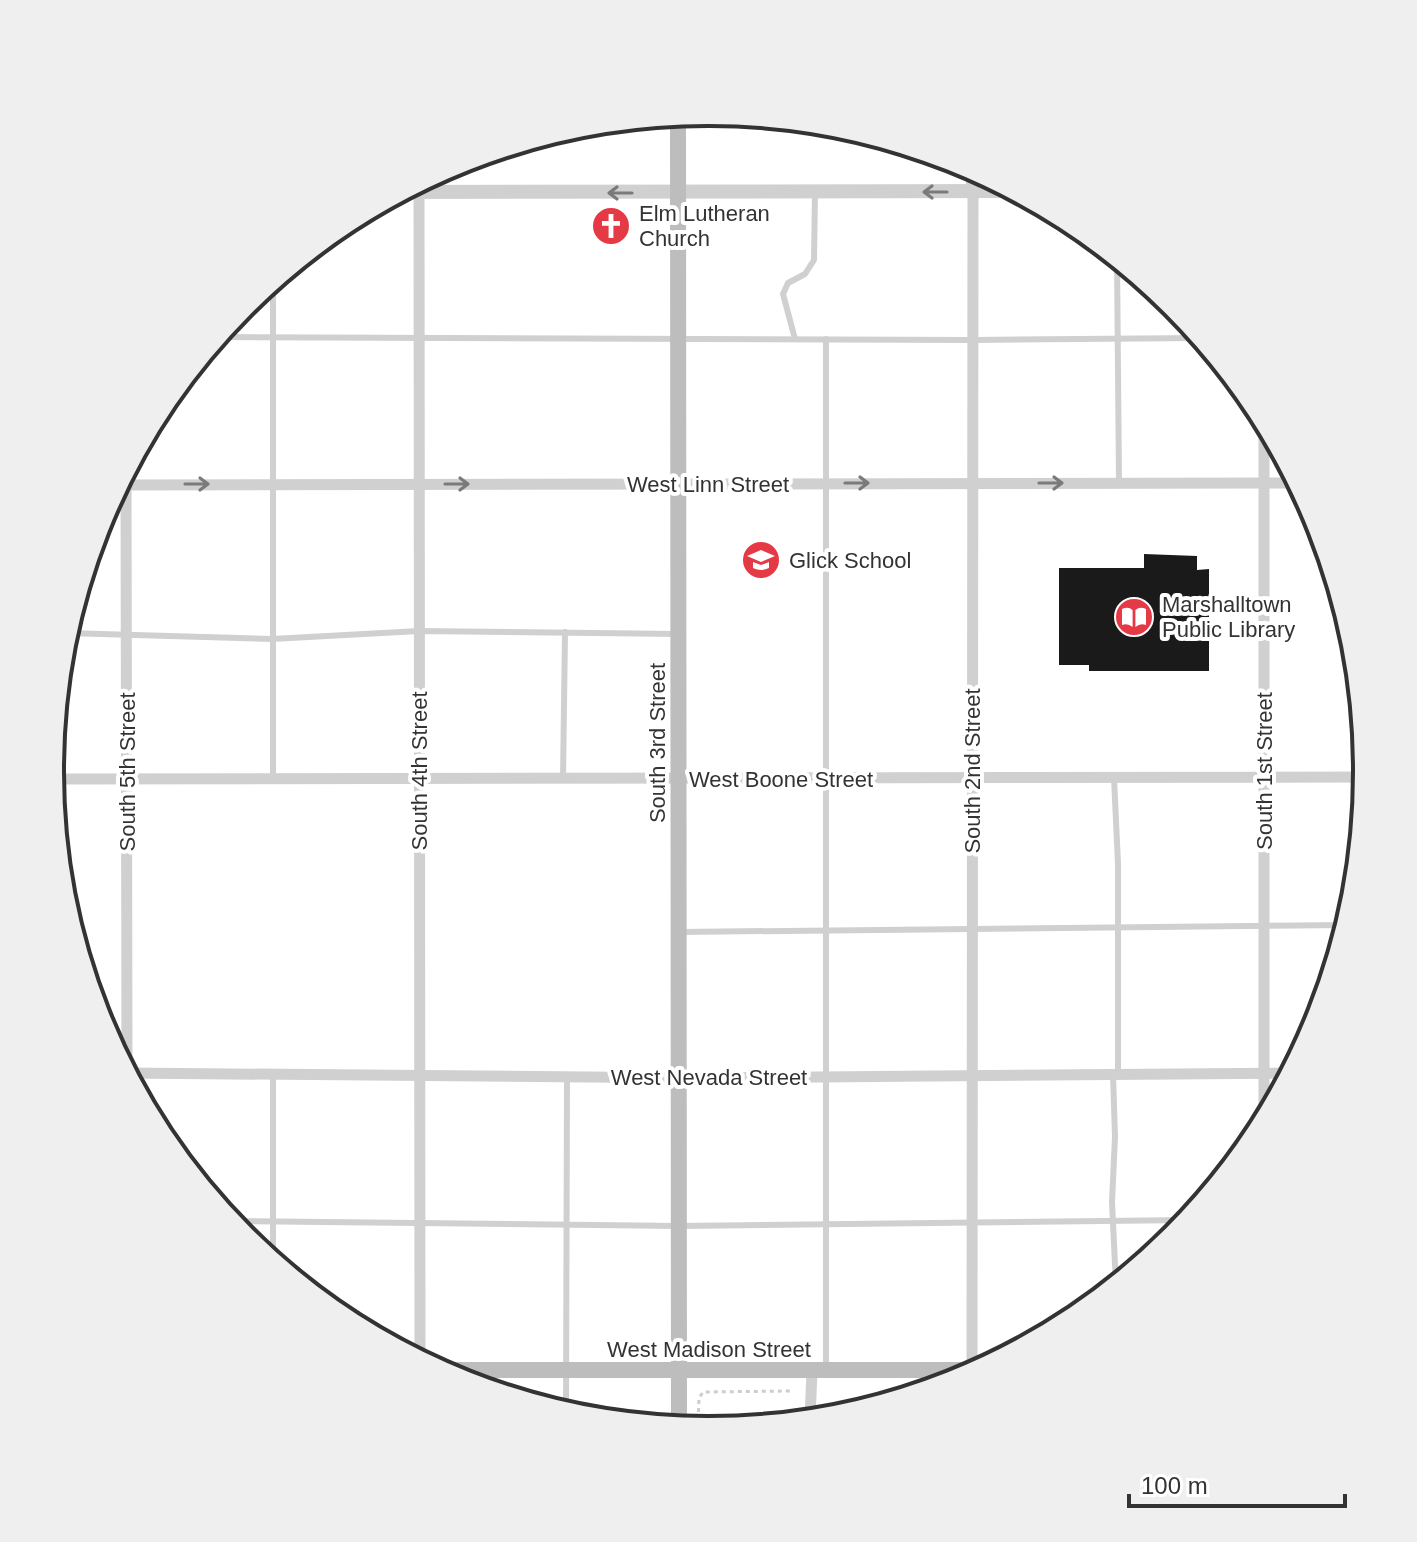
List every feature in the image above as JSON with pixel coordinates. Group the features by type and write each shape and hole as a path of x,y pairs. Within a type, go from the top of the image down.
{"main road":[{"name":"South 3rd Street","path":"678,127 679,1415"},
{"name":"West Madison Street","path":"472,1370 942,1371"}],"street":[{"name":"South 2nd Street","path":"973,184 974,1358"},
{"path":"436,187 678,193 989,191"},
{"name":"South 4th Street","path":"419,195 420,1347"},
{"name":"South 1st Street","path":"1264,444 1264,1098"},
{"name":"West Linn Street","path":"131,485 1285,483"},
{"name":"South 5th Street","path":"122,503 126,636 127,1049"},
{"name":"West Boone Street","path":"64,779 1353,777"},
{"name":"West Nevada Street","path":"139,1073 679,1078 1278,1073"},
{"path":"812,1407 819,1371"}],"lane":[{"path":"795,339 783,294 788,283 805,274 814,260 815,192"},
{"path":"1117,273 1119,483"},
{"path":"273,296 273,779"},
{"path":"232,337 1186,338"},
{"path":"819,1371 826,1224 826,339"},
{"path":"79,634 272,639 419,631 678,634"},
{"path":"563,779 565,632"},
{"path":"1114,778 1119,928 1116,1270"},
{"path":"679,932 1334,925"},
{"path":"273,1074 273,1246"},
{"path":"566,1399 567,1077"},
{"path":"247,1221 679,1226 1170,1220"}],"path":[{"path":"698,1416 699,1398 703,1392 793,1391"}],"building":[{"name":"Marshalltown Public Library","path":"1144,554 1197,556 1197,570 1209,569 1209,671 1089,671 1089,665 1059,665 1059,568 1144,568"}],"place":[{"name":"Elm Lutheran Church","path":"611,226"},
{"name":"Glick School","path":"761,560"},
{"name":"Marshalltown Public Library","path":"1134,617"}]}
